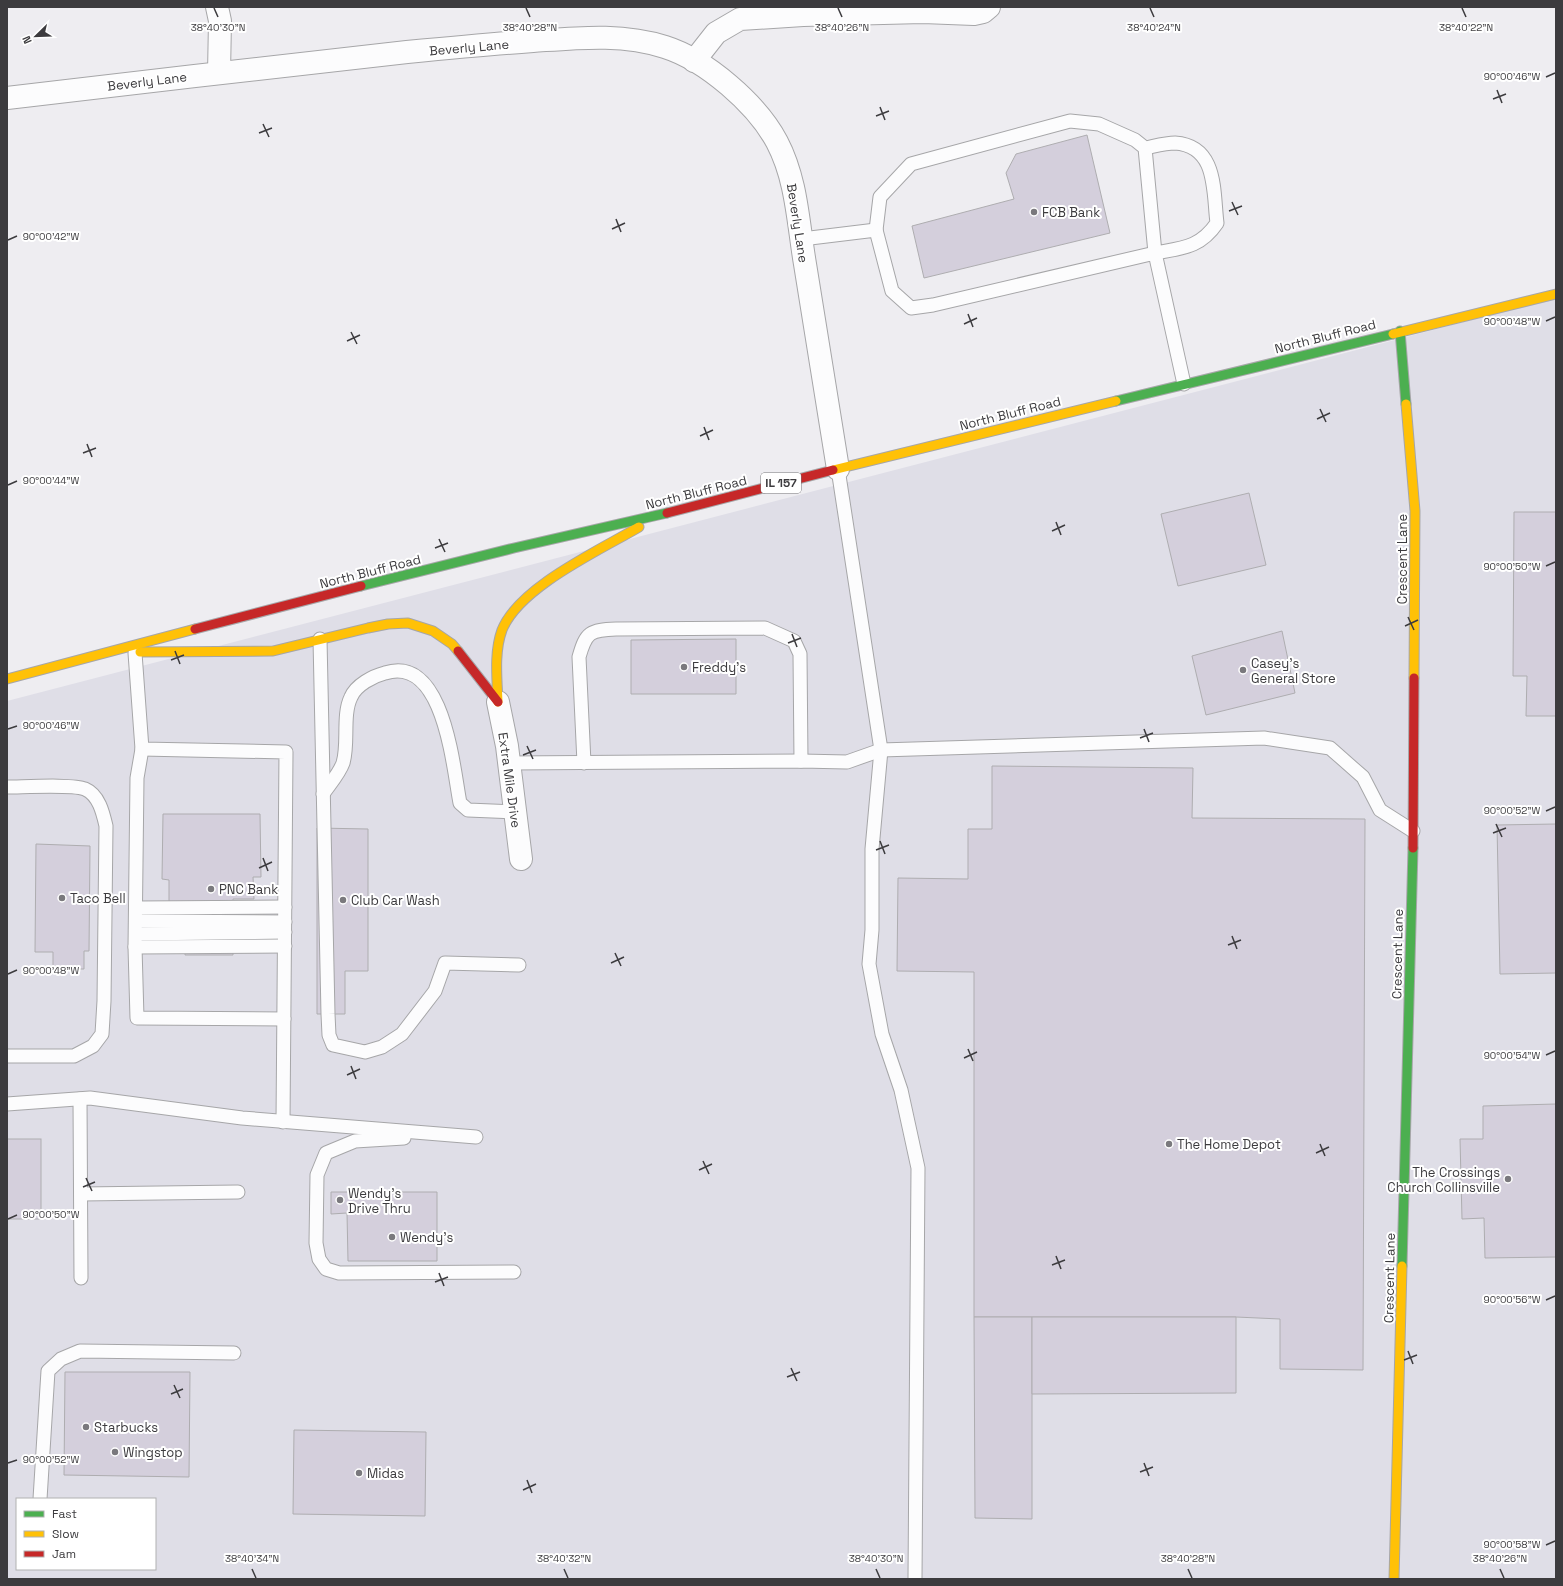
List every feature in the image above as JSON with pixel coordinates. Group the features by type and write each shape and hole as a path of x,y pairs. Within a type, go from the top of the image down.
{"main road":[{"name":"North Bluff Road","path":"7,679 514,548 611,527 838,469 1556,294"},
{"name":"Crescent Lane","path":"1394,1579 1413,831 1415,511 1400,331"},
{"path":"498,702 497,657 506,620 515,607 549,581 662,514"},
{"path":"113,651 273,651 388,624 408,623 433,631 452,644 467,660 498,702"}],"street":[{"path":"217,7 220,21 219,73"},
{"path":"694,61 716,33 740,19 803,15 891,13 974,14 983,12 989,7"},
{"name":"Beverly Lane","path":"7,98 470,46 588,37 637,40 666,47 694,61 727,83 761,117 778,142 789,172 798,204 802,239 838,469"},
{"name":"Extra Mile Drive","path":"498,702 509,764 521,859"}],"lane":[{"path":"1145,148 1175,143 1193,147 1205,158 1211,170 1217,224 1209,236 1192,246 1155,253 933,305 911,308 892,291 876,230 880,197 912,164 1070,121 1099,124 1135,140 1145,148 1155,253 1184,384"},
{"path":"802,239 876,230"},
{"path":"838,469 882,750 872,849 872,930 869,964 882,1034 901,1090 918,1168 915,1579"},
{"path":"584,763 579,657 583,642 587,635 598,629 765,628 794,641 800,654 801,761"},
{"path":"320,639 329,1035 333,1045 365,1052 382,1047 402,1034 435,991 445,963 519,965"},
{"path":"135,652 142,749 137,778 137,1018 284,1020"},
{"path":"323,794 342,764 351,697 360,686 378,675 394,670 421,679 438,704 447,732 460,803 468,810 515,812"},
{"path":"509,764 801,761 847,762 882,750 1264,738 1330,748 1363,777 1380,810 1413,831"},
{"path":"142,749 286,752 283,1122"},
{"path":"7,787 73,787 86,789 96,798 103,810 106,826 104,1001 102,1034 93,1046 74,1056 7,1056"},
{"path":"136,914 285,907"},
{"path":"136,914 285,927"},
{"path":"136,934 285,927"},
{"path":"136,947 285,946"},
{"path":"7,1104 90,1098 283,1122 476,1137"},
{"path":"80,1099 81,1278"},
{"path":"430,1134 396,1139 355,1141 326,1153 317,1175 316,1243 319,1259 326,1269 339,1273 514,1272"},
{"path":"81,1194 238,1192"},
{"path":"40,1498 48,1371 61,1359 80,1351 234,1353"}],"shaded area":[{"path":"1556,298 1556,1579 7,1579 7,701"}],"building":[{"name":"FCB Bank","path":"1087,135 1110,233 924,278 912,226 1014,199 1006,173 1016,154"},
{"path":"1249,493 1266,565 1178,586 1161,514"},
{"path":"1514,512 1556,512 1556,716 1526,716 1527,676 1513,676"},
{"name":"Casey's General Store","path":"1282,631 1295,693 1206,715 1192,656"},
{"name":"Freddy's","path":"736,639 736,694 631,694 631,640"},
{"name":"The Home Depot","path":"992,766 1193,768 1192,818 1365,819 1363,1370 1280,1369 1280,1319 1236,1317 974,1317 974,972 897,971 898,878 968,879 968,829 992,829"},
{"name":"PNC Bank","path":"163,814 260,814 261,877 253,877 254,899 233,899 233,955 185,955 185,903 169,903 169,880 162,879"},
{"path":"1556,824 1556,973 1500,974 1497,825"},
{"name":"Club Car Wash","path":"317,828 368,829 368,971 345,971 345,1014 317,1014"},
{"name":"Taco Bell","path":"36,844 90,846 89,951 84,951 84,969 53,969 53,952 35,952"},
{"name":"The Crossings Church Collinsville","path":"1556,1104 1556,1257 1485,1258 1484,1218 1462,1219 1460,1139 1483,1139 1483,1106"},
{"path":"7,1139 41,1139 41,1219 7,1219"},
{"name":"Wendy's","path":"331,1192 437,1192 437,1261 348,1261 347,1213 331,1214"},
{"path":"974,1317 1032,1317 1032,1519 975,1518"},
{"path":"1032,1317 1236,1317 1236,1393 1032,1394"},
{"path":"65,1372 190,1372 189,1477 64,1475"},
{"name":"Midas","path":"294,1430 426,1432 425,1516 293,1514"}],"traffic: fast":[{"path":"1400,331 1406,404"},
{"path":"1116,401 1393,334"},
{"path":"361,586 514,548 667,513"},
{"path":"1402,1266 1413,848"}],"traffic: slow":[{"path":"1393,334 1556,294"},
{"path":"833,470 1116,401"},
{"path":"1406,404 1415,511 1414,678"},
{"path":"498,702 497,665 499,638 511,614 525,599 562,571 639,527"},
{"path":"140,652 273,651 368,628 388,624 408,623 433,631 452,644 458,651"},
{"path":"7,679 195,629"},
{"path":"1394,1579 1402,1266"}],"traffic: jam":[{"path":"667,513 833,470"},
{"path":"195,629 361,586"},
{"path":"458,651 498,702"},
{"path":"1413,848 1414,678"}],"place":[{"name":"FCB Bank","path":"1034,212"},
{"name":"Freddy's","path":"684,667"},
{"name":"Casey's General Store","path":"1243,670"},
{"name":"PNC Bank","path":"211,889"},
{"name":"Taco Bell","path":"62,898"},
{"name":"Club Car Wash","path":"343,900"},
{"name":"The Home Depot","path":"1169,1144"},
{"name":"The Crossings Church Collinsville","path":"1508,1179"},
{"name":"Wendy's Drive Thru","path":"340,1200"},
{"name":"Wendy's","path":"392,1237"},
{"name":"Starbucks","path":"86,1427"},
{"name":"Wingstop","path":"115,1452"},
{"name":"Midas","path":"359,1473"}]}
